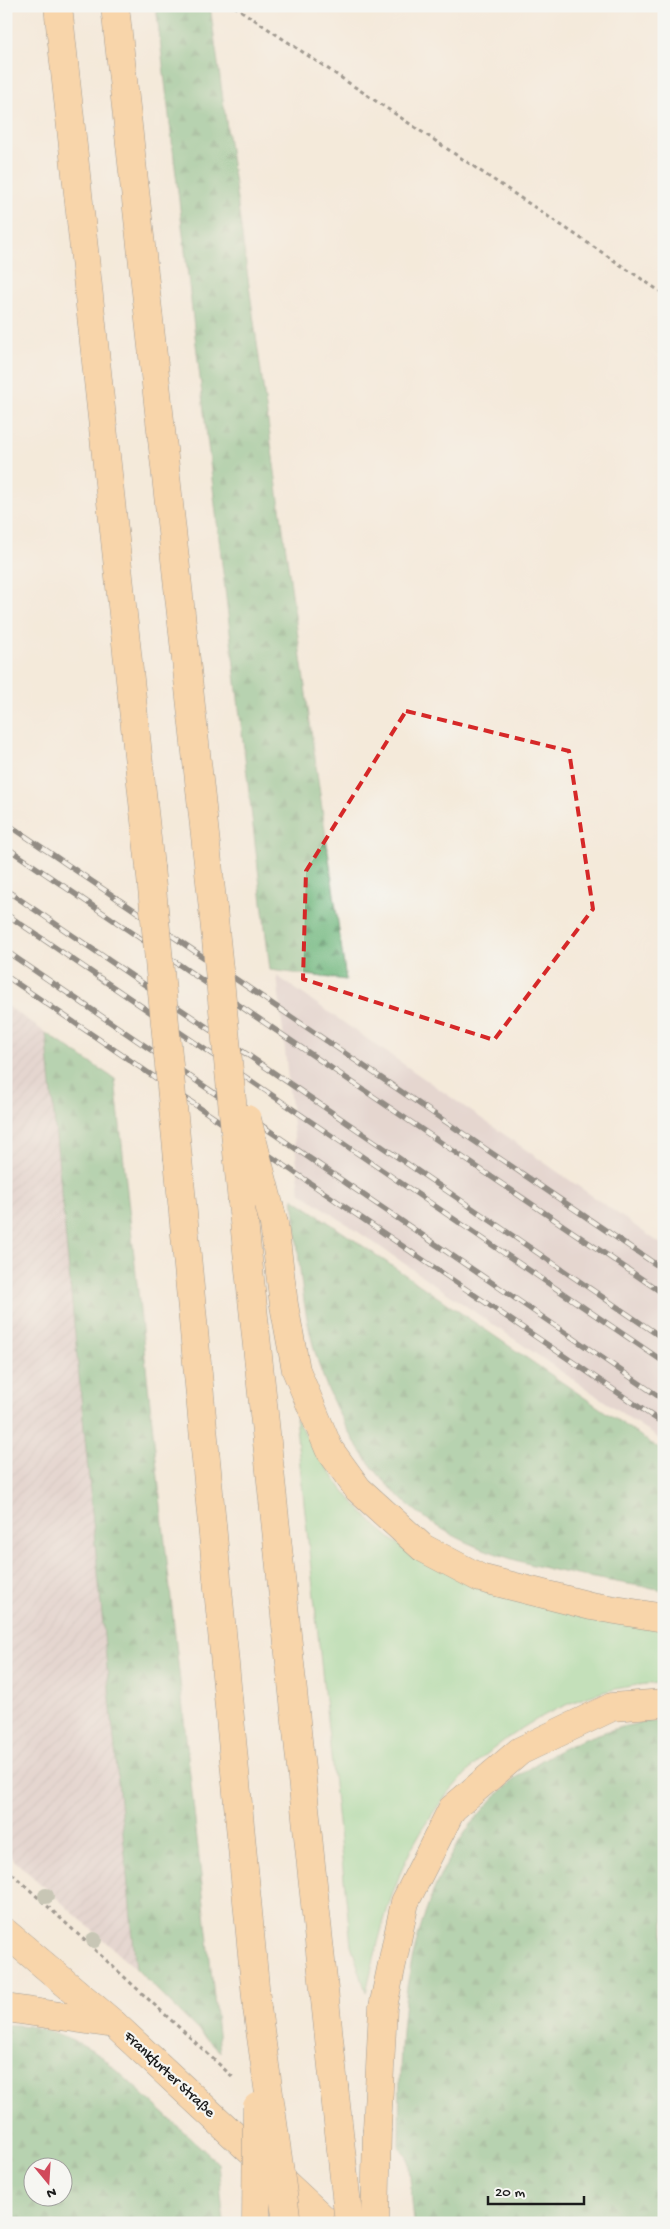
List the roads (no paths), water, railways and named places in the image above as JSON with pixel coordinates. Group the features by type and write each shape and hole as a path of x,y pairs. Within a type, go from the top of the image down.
{"main road":[{"path":"58,6 150,867 257,2008 287,2223"},
{"path":"115,6 213,909 224,1032 349,2223"},
{"path":"224,1032 274,1224 284,1305 296,1370 329,1449 358,1489 423,1548 480,1578 591,1606 664,1618"},
{"path":"376,2223 377,2130 383,2007 405,1902 452,1809 520,1751 612,1707 664,1703"},
{"name":"Frankfurter Straße","path":"6,1933 114,2024 328,2223"},
{"path":"6,2008 114,2024"},
{"path":"256,2223 257,2008"}],"railway":[{"path":"6,823 664,1270"},
{"path":"6,847 664,1294"},
{"path":"6,890 664,1339"},
{"path":"6,914 664,1362"},
{"path":"6,951 664,1400"},
{"path":"6,976 664,1424"}]}
